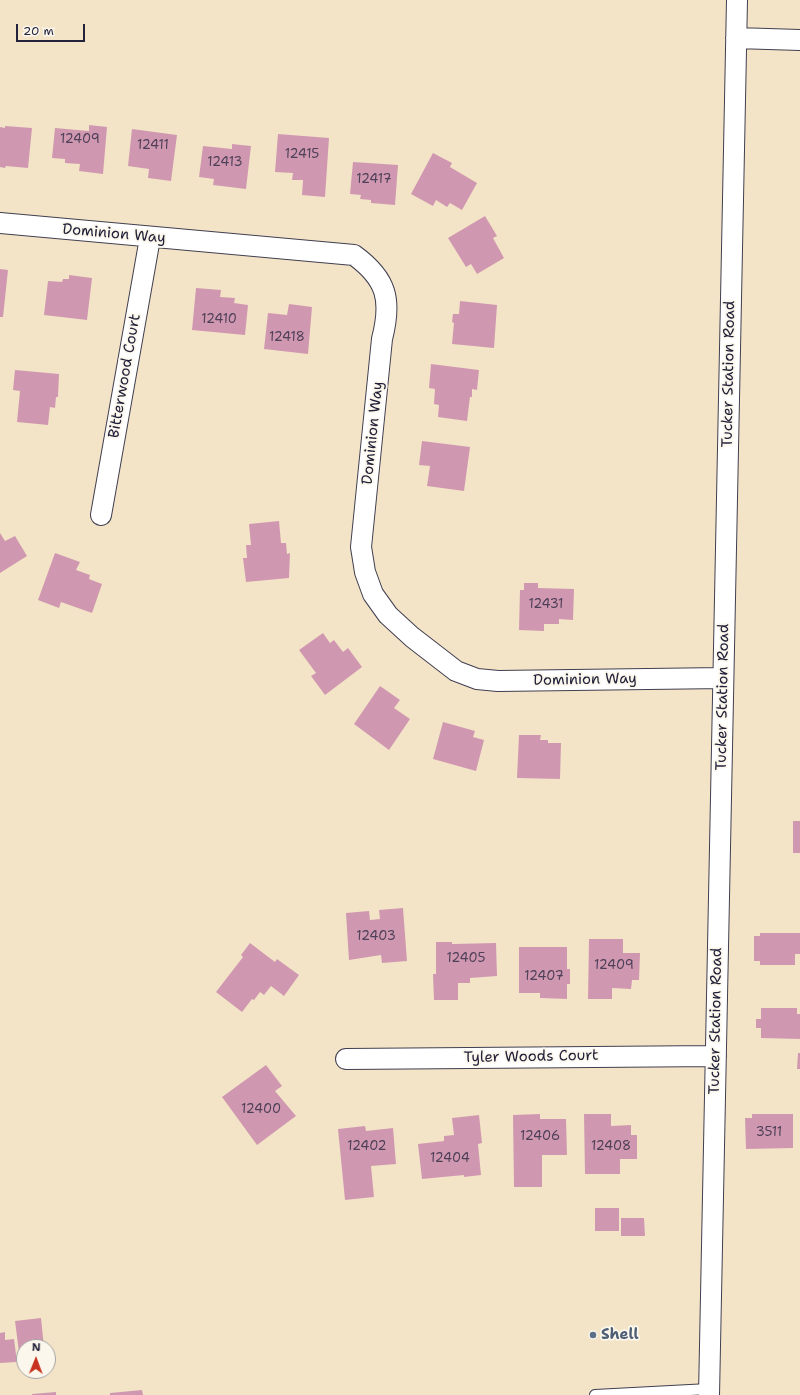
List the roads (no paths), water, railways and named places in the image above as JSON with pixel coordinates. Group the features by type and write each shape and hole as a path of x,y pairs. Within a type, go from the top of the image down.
{"street":[{"name":"Tucker Station Road","path":"709,1392 737,0"},
{"path":"736,38 800,40"},
{"name":"Dominion Way","path":"0,223 150,238 354,255 369,266 380,281 387,301 387,322 382,339 361,547 365,572 374,594 388,615 412,637 456,671 477,679 498,681 723,678"},
{"name":"Bitterwood Court","path":"101,515 150,238"},
{"name":"Tyler Woods Court","path":"346,1059 716,1056"}],"lane":[{"path":"595,1395 709,1392"}],"place":[{"name":"Shell","path":"593,1335"}]}
